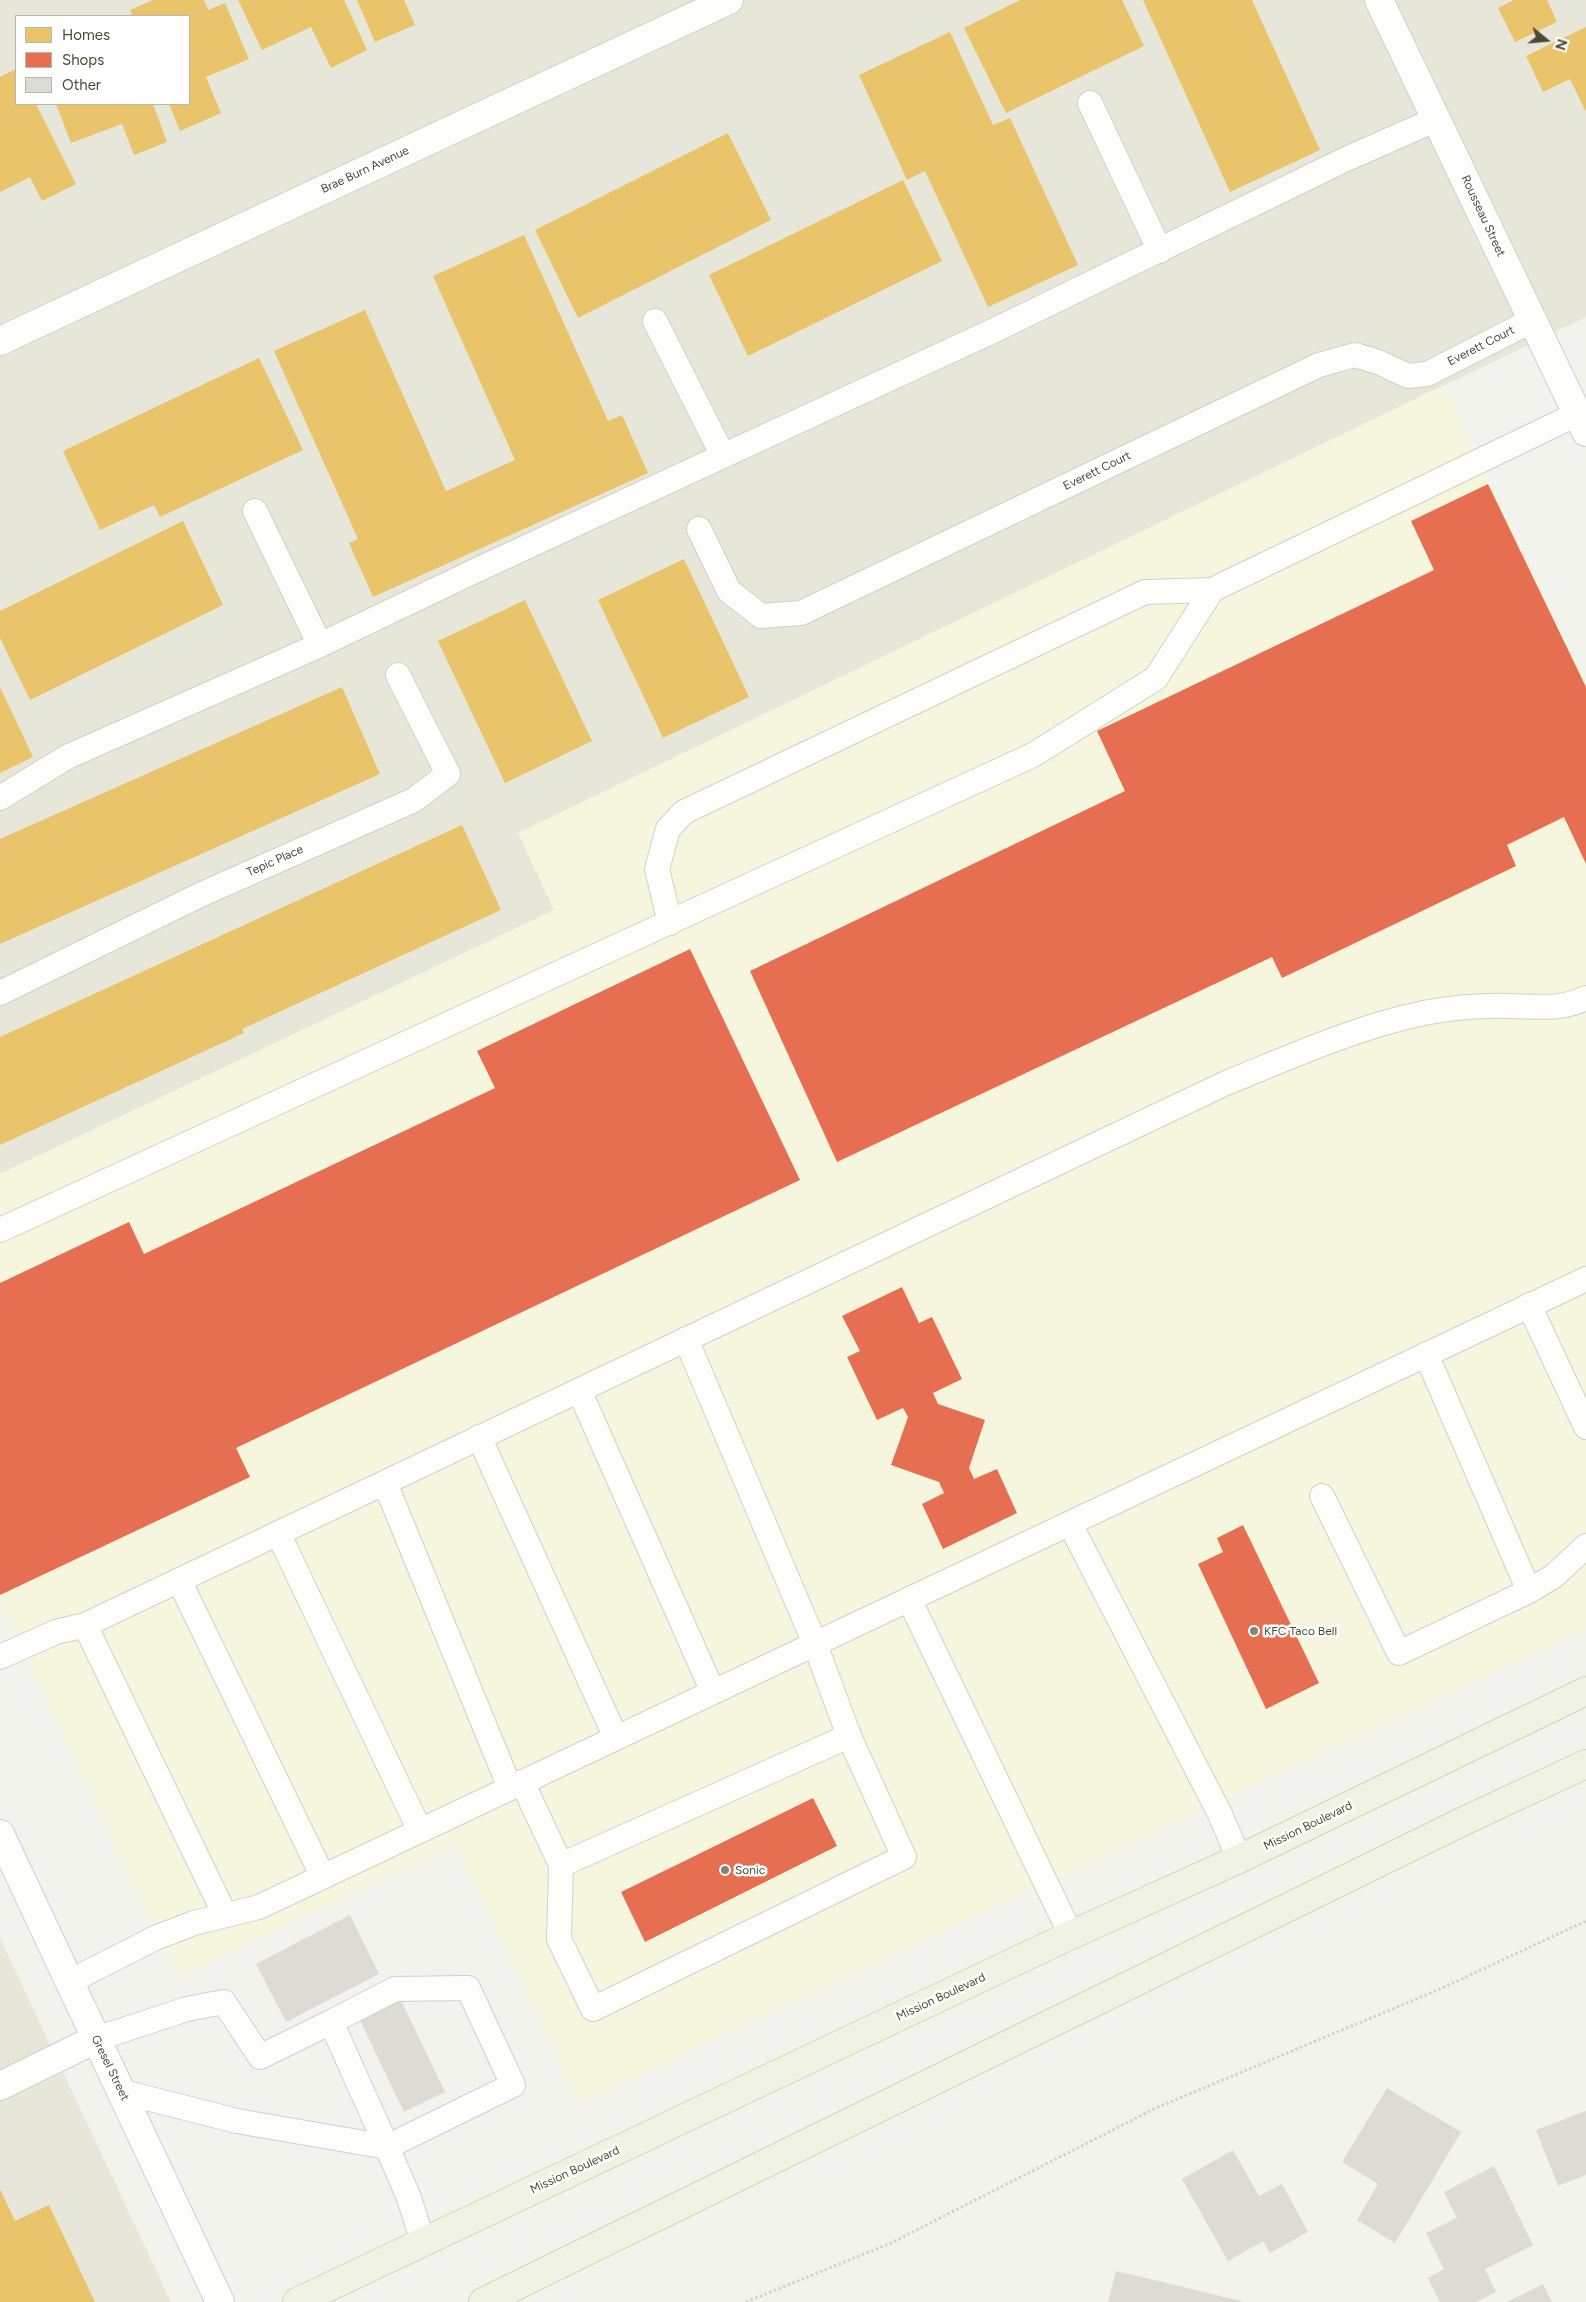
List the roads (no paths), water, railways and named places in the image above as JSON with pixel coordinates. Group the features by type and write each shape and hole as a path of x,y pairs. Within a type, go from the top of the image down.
{"main road":[{"name":"Mission Boulevard","path":"296,2302 1071,1935 1239,1859 1586,1691"},
{"path":"483,2302 1470,1818 1586,1764"}],"street":[{"name":"Brae Burn Avenue","path":"0,341 729,0"},
{"name":"Rousseau Street","path":"1379,0 1582,423"},
{"name":"Gresel Street","path":"0,1834 96,2039 123,2092 220,2302"},
{"path":"0,2086 96,2039"}],"lane":[{"path":"1090,103 1160,251"},
{"path":"0,798 67,757 320,645 1160,251 1344,160 1437,118"},
{"name":"Everett Court","path":"699,529 729,591 760,616 800,613 1319,365 1355,355 1378,362 1408,376 1427,374 1533,320"},
{"path":"655,321 723,456"},
{"path":"670,923 657,869 668,829 684,812 1145,592 1212,590 1582,423"},
{"path":"255,511 320,645"},
{"path":"0,1230 1033,755 1156,678 1212,590"},
{"name":"Tepic Place","path":"0,993 202,894 414,800 448,774 398,675"},
{"path":"0,1657 56,1632 84,1625 1226,1084 1324,1044 1424,1013 1474,1007 1546,1008 1573,1004 1586,998"},
{"path":"69,1982 155,1938 194,1923 259,1907 1586,1279"},
{"path":"1529,1305 1586,1427"},
{"path":"385,1483 516,1785 561,1865 559,1939 593,2008 904,1857 849,1736 815,1644 686,1339"},
{"path":"1426,1354 1529,1591"},
{"path":"579,1390 713,1692"},
{"path":"479,1437 616,1738"},
{"path":"1322,1496 1399,1653 1529,1591 1554,1576 1586,1546"},
{"path":"1070,1524 1220,1814 1239,1859"},
{"path":"278,1533 420,1830"},
{"path":"179,1580 323,1876"},
{"path":"909,1600 1071,1935"},
{"path":"84,1625 225,1916"},
{"path":"561,1865 849,1736"},
{"path":"96,2039 187,2009 224,2002 260,2057 395,1989 468,1988 513,2085 387,2147 237,2121 123,2092"},
{"path":"330,2022 409,2198 423,2242"}],"place":[{"name":"KFC Taco Bell","path":"1254,1631"},
{"name":"Sonic","path":"725,1870"}]}
